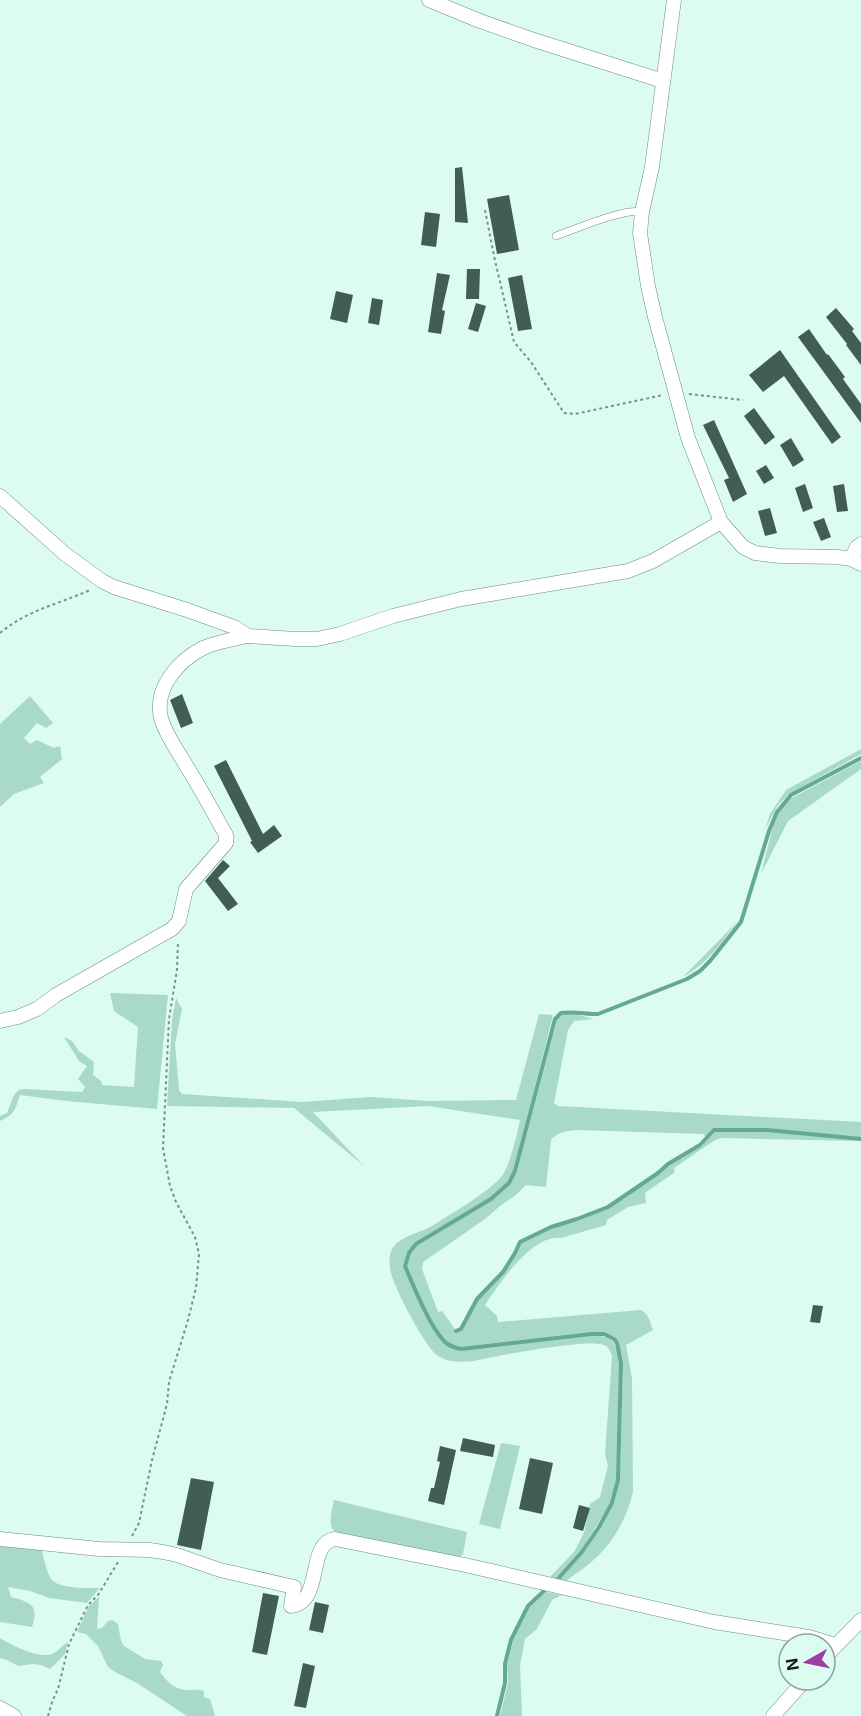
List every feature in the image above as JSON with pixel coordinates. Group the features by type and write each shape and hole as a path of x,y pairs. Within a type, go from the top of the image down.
{"street":[{"path":"429,0 534,40 663,81"},
{"path":"674,0 652,167 640,232 655,317 688,438 721,522 743,547 755,553 837,557 856,562 857,547 861,544"},
{"path":"0,496 65,554 102,581 234,627 248,636"},
{"path":"0,1021 38,1009 56,995 160,938 172,929 179,921 186,889 226,843 226,835 166,731 160,708 161,693 167,681 190,656 205,647 248,636 317,639 393,616 461,599 620,573 653,561 721,522"},
{"path":"0,1539 99,1549 150,1550 177,1555 219,1570 294,1587 291,1606 298,1605 305,1600 319,1556 326,1542 335,1539 454,1563 714,1622 782,1632"},
{"path":"837,1643 861,1620"},
{"path":"773,1716 794,1692"},
{"path":"0,1708 14,1716"}],"lane":[{"path":"556,236 620,214 635,210 642,212"}],"path":[{"path":"485,210 514,342 531,362 564,413 575,414 658,395 711,395 743,400"},
{"path":"0,633 37,610 92,589 102,581"},
{"path":"48,1716 58,1689 69,1644 88,1605 98,1595 114,1570 122,1550 139,1522 167,1404 169,1383 196,1288 199,1254 195,1237 170,1186 163,1148 170,1019 177,970 179,921"}],"green space":[{"path":"30,696 53,723 46,728 37,723 24,738 30,744 37,740 54,748 60,746 62,759 40,777 44,783 14,794 0,807 0,724"},
{"path":"861,749 861,754 789,794 778,805 765,829 770,814 786,790"},
{"path":"861,761 861,769 788,821 761,874 773,826 780,810 790,799"},
{"path":"738,921 707,959 683,977"},
{"path":"110,993 168,995 157,1109 20,1095 14,1111 0,1121 0,1116 7,1113 14,1095 19,1090 82,1092 85,1087 78,1079 87,1066 79,1061 64,1037 72,1041 79,1051 94,1062 93,1075 101,1081 102,1085 134,1087 138,1027 114,1011"},
{"path":"176,998 182,1009 175,1044 179,1090 182,1094 302,1102 370,1097 429,1101 516,1100 539,1014 553,1015 514,1170 508,1182 490,1198 415,1243 408,1252 403,1266 432,1327 444,1343 452,1348 461,1350 592,1335 610,1339 615,1345 620,1363 617,1480 611,1502 581,1551 554,1580 548,1579 574,1552 584,1533 590,1504 600,1497 608,1466 605,1454 612,1356 610,1351 604,1345 595,1343 541,1348 474,1361 447,1360 432,1351 411,1317 394,1281 389,1263 391,1252 397,1243 430,1227 481,1194 499,1179 509,1161 520,1120 428,1106 313,1112 364,1166 294,1108 167,1106 172,1020"},
{"path":"571,1013 594,1019 574,1021 568,1030 554,1103 558,1106 861,1122 861,1138 768,1128 714,1129 706,1137 703,1134 578,1130 560,1133 551,1140 546,1187 526,1185 485,1219 423,1262 422,1269 438,1312 442,1311 457,1332 462,1330 478,1300 504,1273 521,1243 551,1228 577,1221 609,1208 669,1165 701,1147 715,1132 768,1131 861,1141 721,1138 715,1140 674,1168 675,1172 645,1193 646,1203 628,1207 607,1220 606,1225 550,1239 539,1244 517,1262 485,1305 497,1316 498,1322 641,1310 648,1316 653,1330 626,1345 632,1379 633,1492 630,1503 622,1523 605,1549 568,1579 563,1586 555,1584 584,1553 601,1527 614,1504 620,1480 623,1363 618,1343 615,1337 591,1332 461,1347 453,1345 442,1336 436,1327 406,1266 417,1246 492,1200 510,1184 517,1172 557,1020 562,1014"},
{"path":"501,1443 520,1446 500,1529 479,1524"},
{"path":"334,1500 467,1532 463,1554 458,1558 335,1533 331,1521"},
{"path":"0,1542 41,1547 48,1573 56,1583 75,1587 100,1588 87,1603 49,1598 30,1591 8,1587 11,1597 32,1606 35,1614 34,1620 32,1627 0,1622"},
{"path":"546,1592 562,1595 552,1600 537,1629 525,1639 520,1665 522,1716 500,1716 508,1683 507,1665 513,1641 530,1607"},
{"path":"99,1597 97,1629 112,1620 118,1624 124,1646 145,1659 161,1661 163,1665 160,1672 169,1683 176,1687 184,1690 204,1691 204,1697 210,1699 215,1716 187,1716 108,1667 98,1646 86,1634 77,1632 89,1606"},
{"path":"0,1638 40,1655 52,1654 68,1642 65,1654 50,1669 32,1664 18,1666 0,1658"}],"building":[{"path":"462,167 468,223 455,222 455,168"},
{"path":"509,195 519,250 497,254 487,199"},
{"path":"425,212 440,214 436,247 421,245"},
{"path":"467,269 480,269 479,299 466,299"},
{"path":"437,273 450,275 442,310 445,311 441,334 428,332"},
{"path":"522,275 532,329 518,331 508,278"},
{"path":"336,291 353,295 347,323 330,319"},
{"path":"372,298 383,300 379,325 368,323"},
{"path":"476,303 486,306 478,332 468,329"},
{"path":"836,308 854,329 852,331 861,343 861,365 826,317"},
{"path":"809,329 845,377 843,379 861,404 861,423 798,337"},
{"path":"780,350 841,437 832,444 784,376 763,392 749,375"},
{"path":"754,408 775,437 765,445 744,416"},
{"path":"714,420 747,494 733,502 724,480 729,478 703,425"},
{"path":"791,438 804,460 793,467 780,445"},
{"path":"766,465 774,478 764,484 756,471"},
{"path":"805,484 813,508 803,512 795,488"},
{"path":"844,484 848,511 837,512 833,486"},
{"path":"770,508 777,533 765,536 758,511"},
{"path":"824,518 831,537 821,541 813,522"},
{"path":"182,694 193,723 181,728 170,700"},
{"path":"226,760 263,834 274,825 282,836 258,853 250,842 252,841 214,766"},
{"path":"223,860 230,866 218,878 238,904 228,911 205,881"},
{"path":"813,1305 823,1306 820,1323 810,1322"},
{"path":"463,1438 495,1445 493,1457 460,1451"},
{"path":"440,1446 456,1450 444,1505 428,1501 431,1488 434,1488 440,1462 437,1461"},
{"path":"530,1458 553,1463 542,1514 519,1509"},
{"path":"191,1478 214,1482 201,1550 177,1545"},
{"path":"579,1505 590,1508 583,1531 573,1528"},
{"path":"263,1593 279,1596 267,1655 252,1652"},
{"path":"315,1602 329,1605 323,1633 309,1630"},
{"path":"303,1663 315,1666 306,1708 294,1706"}],"waterway":[{"path":"556,1581 582,1552 599,1527 612,1503 618,1480 621,1363 617,1343 604,1334 591,1334 461,1349 452,1346 438,1334 417,1295 405,1266 409,1253 416,1244 491,1199 509,1183 515,1171 555,1019 561,1013 598,1014 687,979 700,971 741,922 777,812 791,795 861,758"},
{"path":"456,1331 461,1329 477,1299 503,1272 520,1242 551,1227 608,1207 668,1164 700,1145 714,1130 768,1130 861,1139"},
{"path":"497,1716 505,1683 505,1664 511,1640 528,1606 545,1590"}]}
